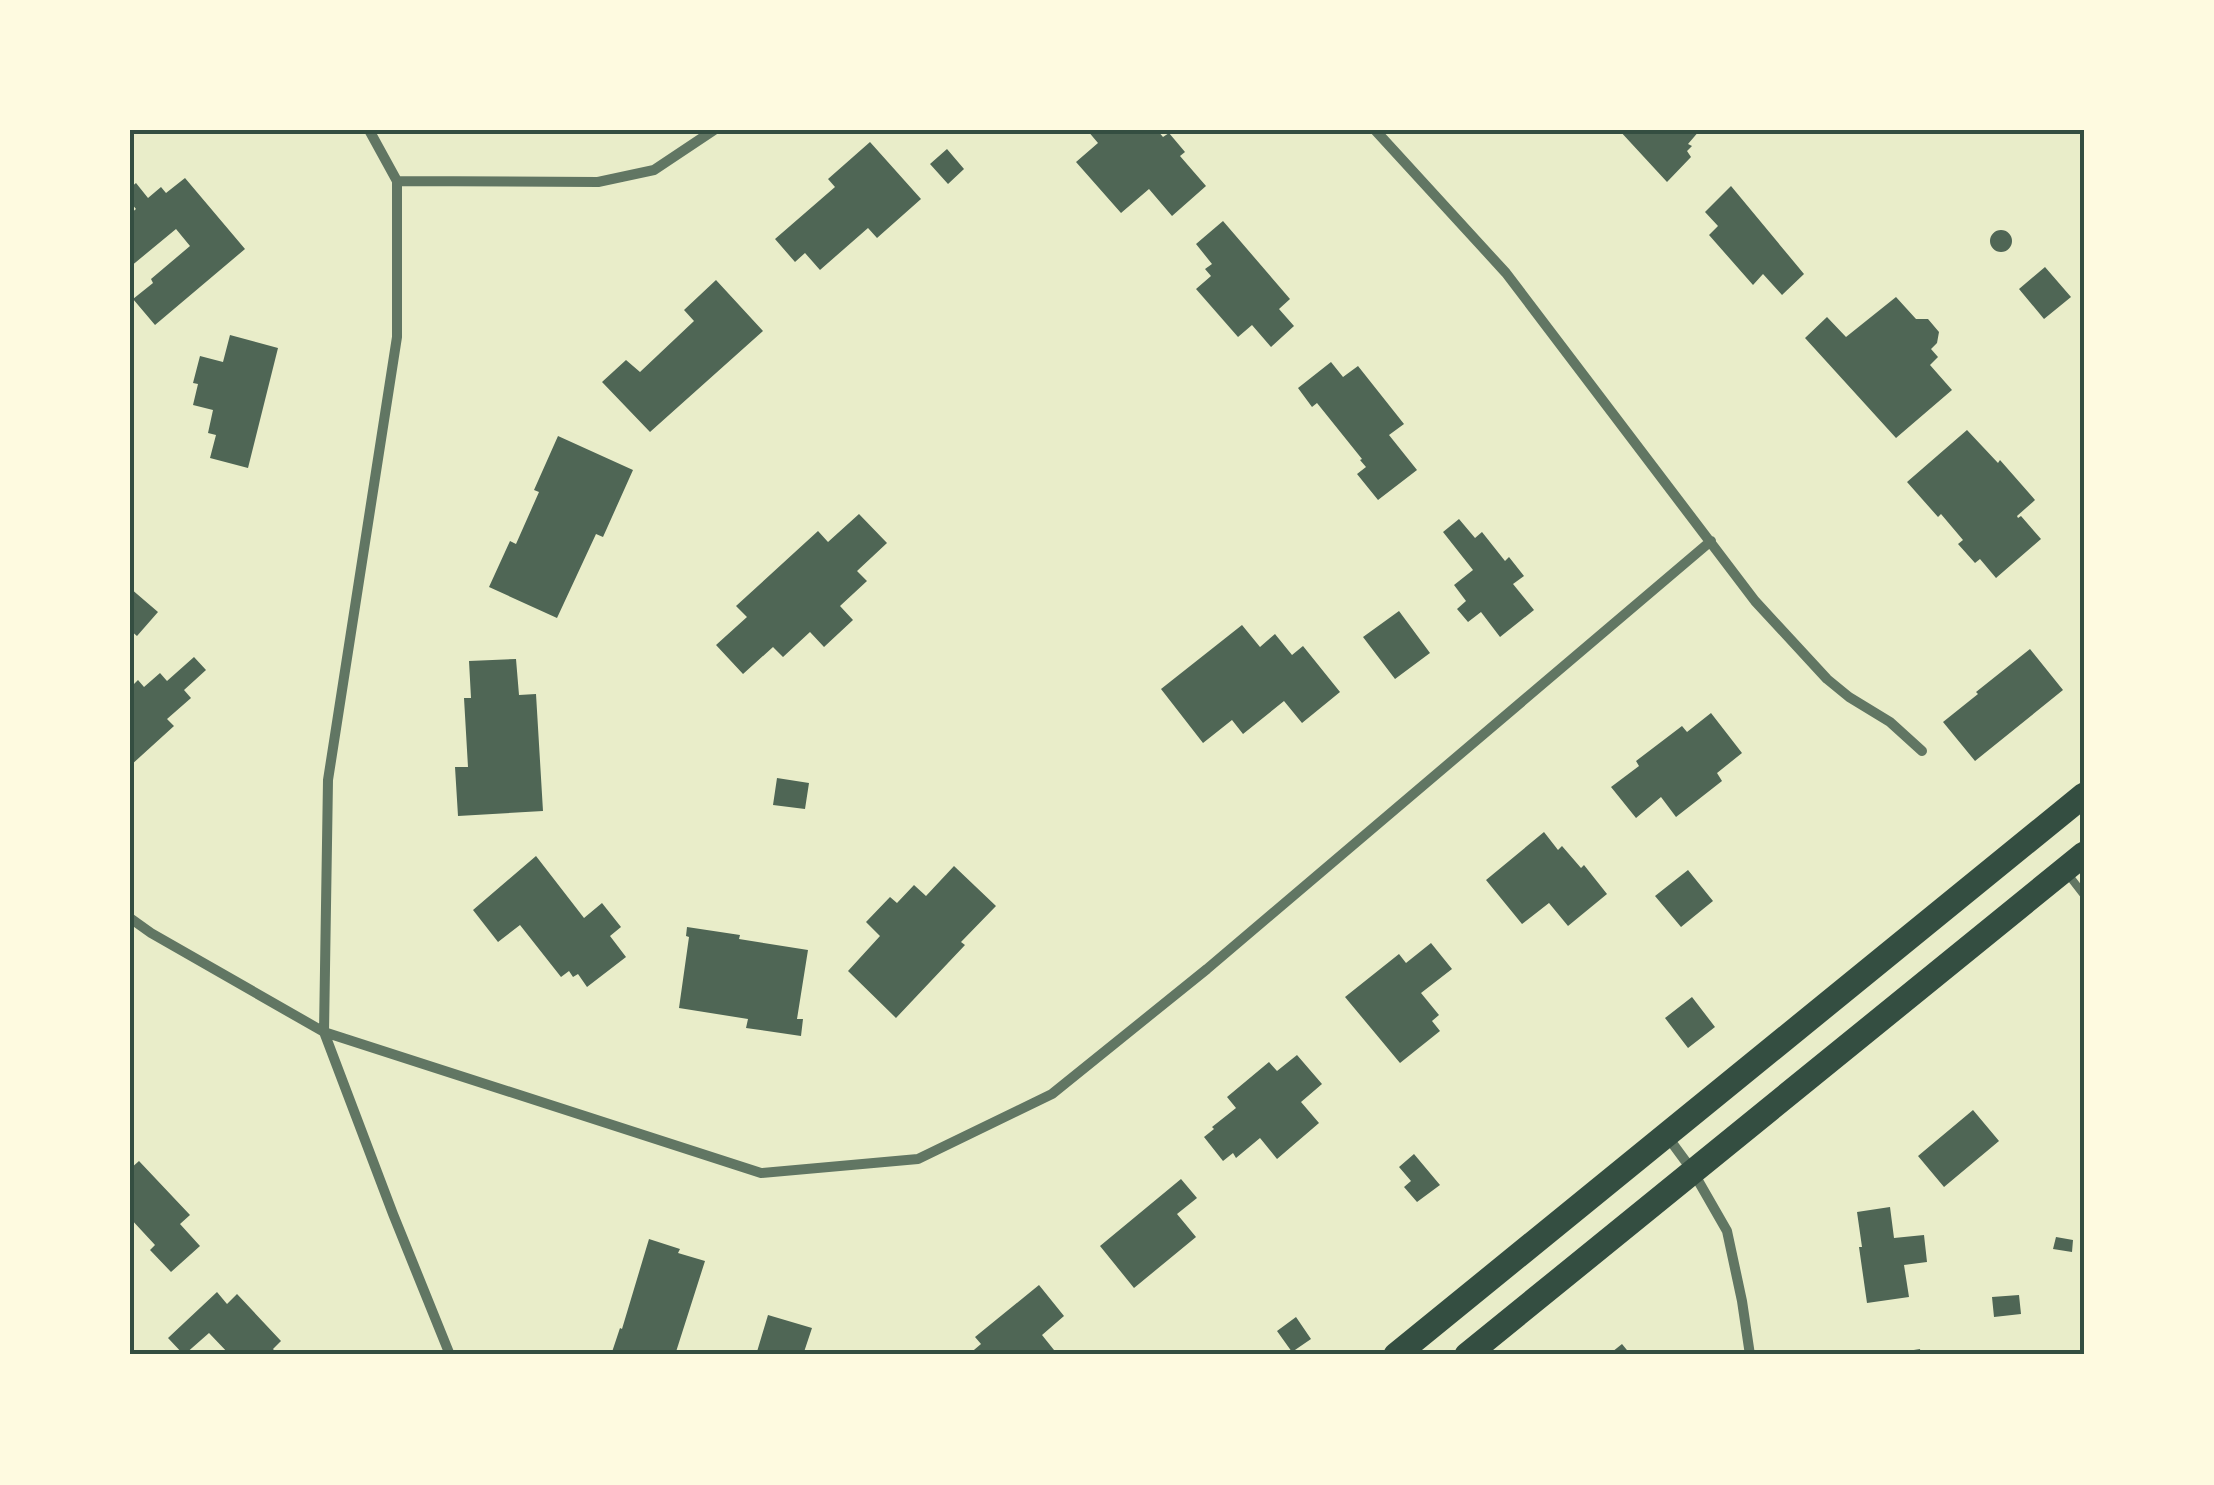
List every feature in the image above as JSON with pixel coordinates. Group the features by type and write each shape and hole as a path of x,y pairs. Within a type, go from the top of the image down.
{"main road":[{"path":"1396,1355 2084,794"},
{"path":"1467,1355 2074,862"}],"street":[{"path":"369,130 398,181 396,337 328,780 324,1032 450,1355"},
{"path":"398,181 598,182 654,170 714,130"},
{"path":"1376,130 1506,273 1755,601 1848,697 1890,722 1922,751"},
{"path":"130,918 324,1032 761,1173 918,1159 1052,1094 1207,969 1710,541"},
{"path":"1667,1136 1728,1231 1750,1355"}],"lane":[{"path":"2074,862 2084,895"}],"building":[{"path":"1087,130 1157,130 1163,137 1169,133 1185,152 1180,156 1206,186 1172,216 1149,189 1121,213 1076,162 1098,143"},
{"path":"1619,130 1700,130 1688,144 1692,146 1687,151 1691,157 1667,182"},
{"path":"870,142 921,199 877,238 868,228 820,270 805,253 795,262 775,239 835,187 828,179"},
{"path":"947,149 964,169 948,184 930,164"},
{"path":"185,178 245,249 155,325 133,299 190,246 176,229 130,267 130,214 136,209 130,202 130,188 136,183 148,198 161,187 166,193"},
{"path":"1731,186 1804,274 1782,295 1763,274 1753,285 1709,235 1718,226 1705,212"},
{"path":"1223,221 1290,299 1279,309 1294,326 1271,347 1252,325 1238,337 1196,289 1211,276 1205,269 1212,264 1196,244"},
{"path":"2001,230 2009,233 2009,249 2001,252 1993,249 1990,241 1993,233"},
{"path":"2045,267 2071,297 2044,319 2019,289"},
{"path":"716,280 763,331 650,432 602,382 626,360 640,372 694,321 684,310"},
{"path":"1896,297 1916,319 1928,319 1939,332 1931,349 1938,357 1930,365 1952,390 1896,438 1805,338 1827,317 1846,337"},
{"path":"230,335 278,348 248,468 210,458 216,435 208,433 213,410 193,405 198,384 193,383 200,356 223,362"},
{"path":"1331,362 1343,377 1358,366 1404,424 1389,435 1417,470 1378,500 1357,474 1366,467 1362,459 1317,403 1312,407 1298,388"},
{"path":"1967,430 2035,500 2017,516 2041,539 1996,578 1980,559 1975,563 1958,544 1963,540 1907,482"},
{"path":"558,436 633,470 603,537 596,534 557,618 489,587 510,541 516,544"},
{"path":"859,514 887,543 857,571 867,581 840,606 853,620 824,647 810,632 783,657 773,647 743,674 716,645 747,617 736,606 818,531 828,542"},
{"path":"1459,519 1475,538 1482,532 1505,561 1509,557 1524,576 1513,584 1534,610 1500,637 1481,612 1468,622 1457,609 1466,601 1454,585 1473,570 1443,532"},
{"path":"130,588 158,612 137,636 130,630"},
{"path":"1399,611 1430,653 1395,679 1363,637"},
{"path":"1242,625 1260,647 1275,634 1292,655 1303,646 1340,692 1302,723 1284,701 1243,734 1232,720 1203,743 1161,689"},
{"path":"2030,649 2063,690 1975,761 1943,722"},
{"path":"194,657 206,670 184,690 191,698 167,719 174,726 130,766 130,688 138,680 144,687 160,673 167,681"},
{"path":"516,659 519,695 536,694 543,811 458,816 455,767 468,767 464,698 471,698 469,661"},
{"path":"1711,713 1742,753 1717,773 1722,781 1676,817 1661,797 1636,818 1611,787 1639,766 1636,761 1682,726 1687,732"},
{"path":"777,778 809,783 805,809 773,805"},
{"path":"1544,832 1558,850 1562,846 1581,868 1584,865 1607,894 1568,926 1549,903 1522,924 1486,880"},
{"path":"536,856 584,918 602,903 621,927 610,936 626,957 587,987 578,974 573,977 569,971 561,977 520,925 498,942 473,910"},
{"path":"954,866 996,906 896,1018 848,971 880,936 866,922 890,897 897,903 914,885 926,896"},
{"path":"1688,870 1713,901 1681,927 1655,896"},
{"path":"687,927 808,950 797,1019 803,1019 801,1036 746,1028 748,1019 679,1008"},
{"path":"1431,943 1452,969 1421,993 1439,1015 1432,1021 1440,1031 1400,1063 1345,997 1399,954 1406,963"},
{"path":"1692,997 1715,1027 1688,1048 1665,1018"},
{"path":"1297,1055 1322,1084 1301,1102 1319,1123 1277,1159 1260,1138 1236,1158 1233,1153 1223,1161 1204,1137 1236,1108 1227,1097 1269,1062 1277,1071"},
{"path":"1973,1110 1999,1141 1944,1187 1918,1156"},
{"path":"1414,1154 1440,1185 1417,1202 1404,1187 1411,1181 1399,1167"},
{"path":"139,1161 190,1215 180,1224 200,1246 171,1272 150,1250 155,1245 130,1218 130,1169"},
{"path":"1181,1179 1197,1198 1177,1214 1196,1237 1134,1288 1100,1246"},
{"path":"1890,1207 1894,1238 1924,1235 1927,1262 1904,1265 1909,1297 1867,1303 1857,1212"},
{"path":"2056,1237 2073,1240 2072,1252 2053,1249"},
{"path":"649,1239 705,1261 675,1355 656,1350 654,1355 611,1355 622,1329"},
{"path":"1039,1285 1064,1316 1042,1335 1058,1355 968,1355 981,1344 975,1337"},
{"path":"217,1292 227,1304 237,1294 281,1341 273,1349 278,1355 230,1355 209,1333 184,1355 168,1338"},
{"path":"2019,1295 2021,1314 1994,1317 1992,1297"},
{"path":"768,1315 812,1328 803,1355 756,1355"},
{"path":"1296,1317 1311,1339 1292,1352 1277,1331"},
{"path":"1622,1344 1631,1355 1603,1355 1612,1352"},
{"path":"1920,1349 1921,1355 1895,1355 1895,1353"}]}
